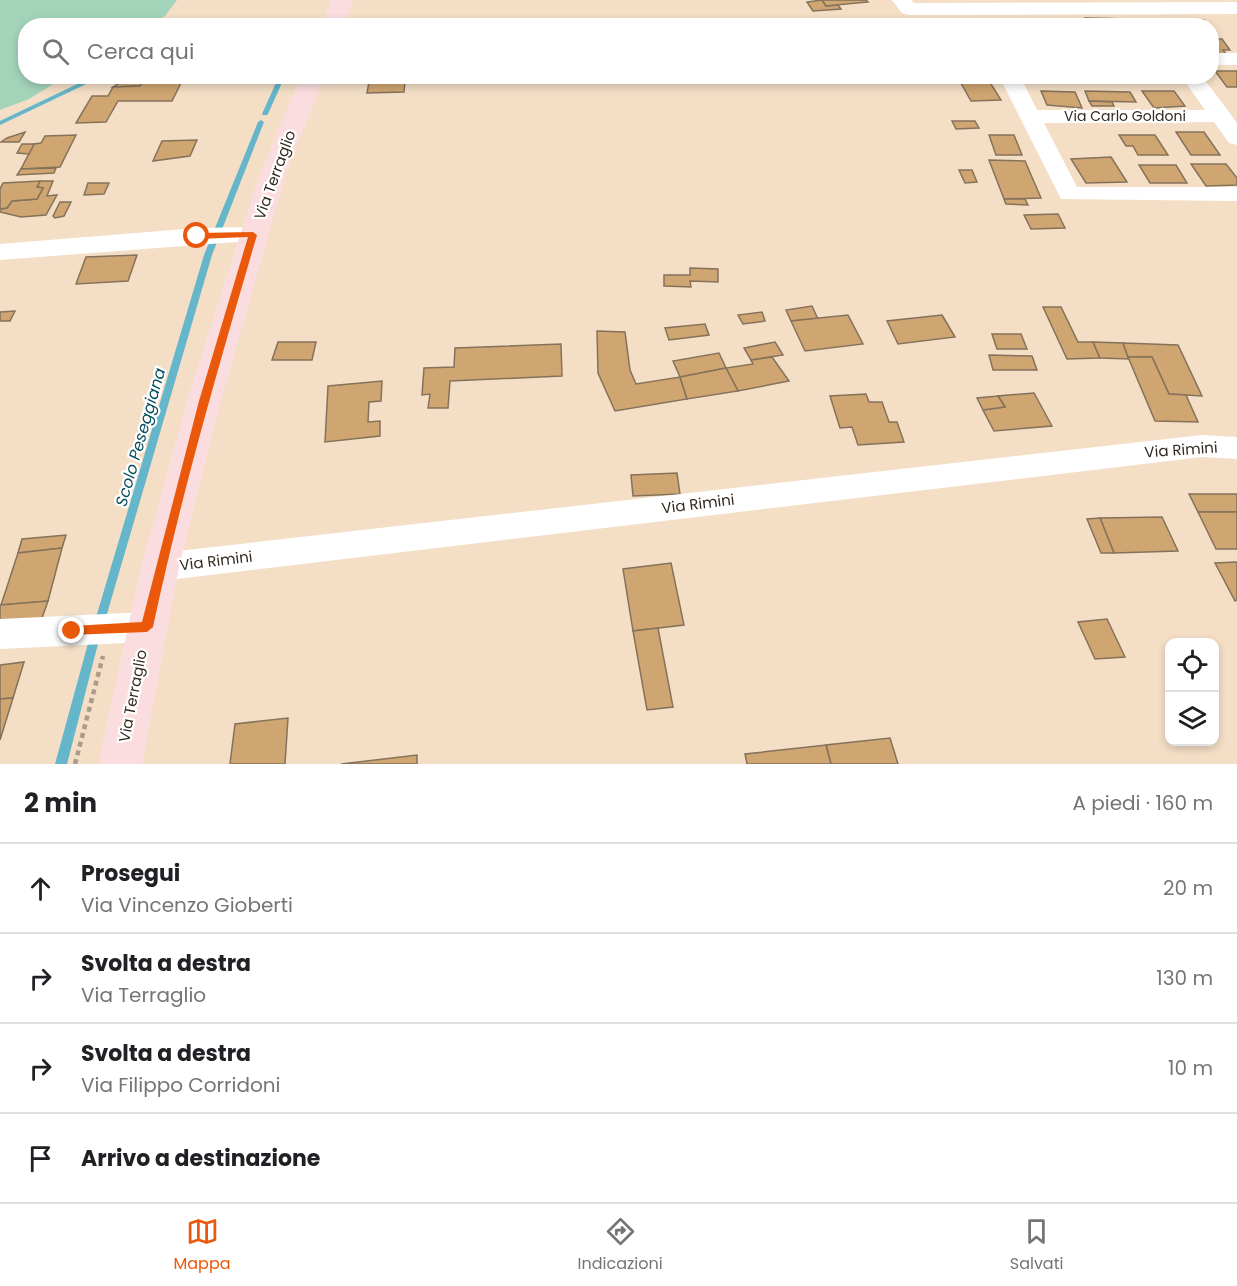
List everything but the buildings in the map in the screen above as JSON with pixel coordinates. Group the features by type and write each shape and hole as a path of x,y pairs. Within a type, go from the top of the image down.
{"main road":[{"path":"336,18 342,0"},
{"name":"Via Terraglio","path":"120,764 132,628 160,567 204,401 241,235 272,177 310,84"}],"street":[{"path":"1138,3 1148,18"},
{"path":"905,4 980,17 1017,4 1138,3 1237,8"},
{"path":"1219,59 1237,59"},
{"path":"1014,84 1069,194 1237,194"},
{"path":"1196,84 1237,138"},
{"name":"Via Carlo Goldoni","path":"1029,117 1221,116"},
{"path":"0,252 197,236 241,235"},
{"name":"Via Rimini","path":"160,567 1203,446 1237,448"},
{"path":"0,634 132,628"}],"green space":[{"path":"0,0 177,0 162,18 18,18 18,84 54,84 29,99 0,110"}],"waterway":[{"name":"Scolo Peseggiana","path":"0,123 83,84"},
{"name":"Scolo Peseggiana","path":"265,114 278,84"},
{"name":"Scolo Peseggiana","path":"99,624 208,255 261,122"},
{"name":"Scolo Peseggiana","path":"61,764 95,636"}],"route":[{"path":"72,631 147,627 160,567 204,401 253,235 197,236"}]}
